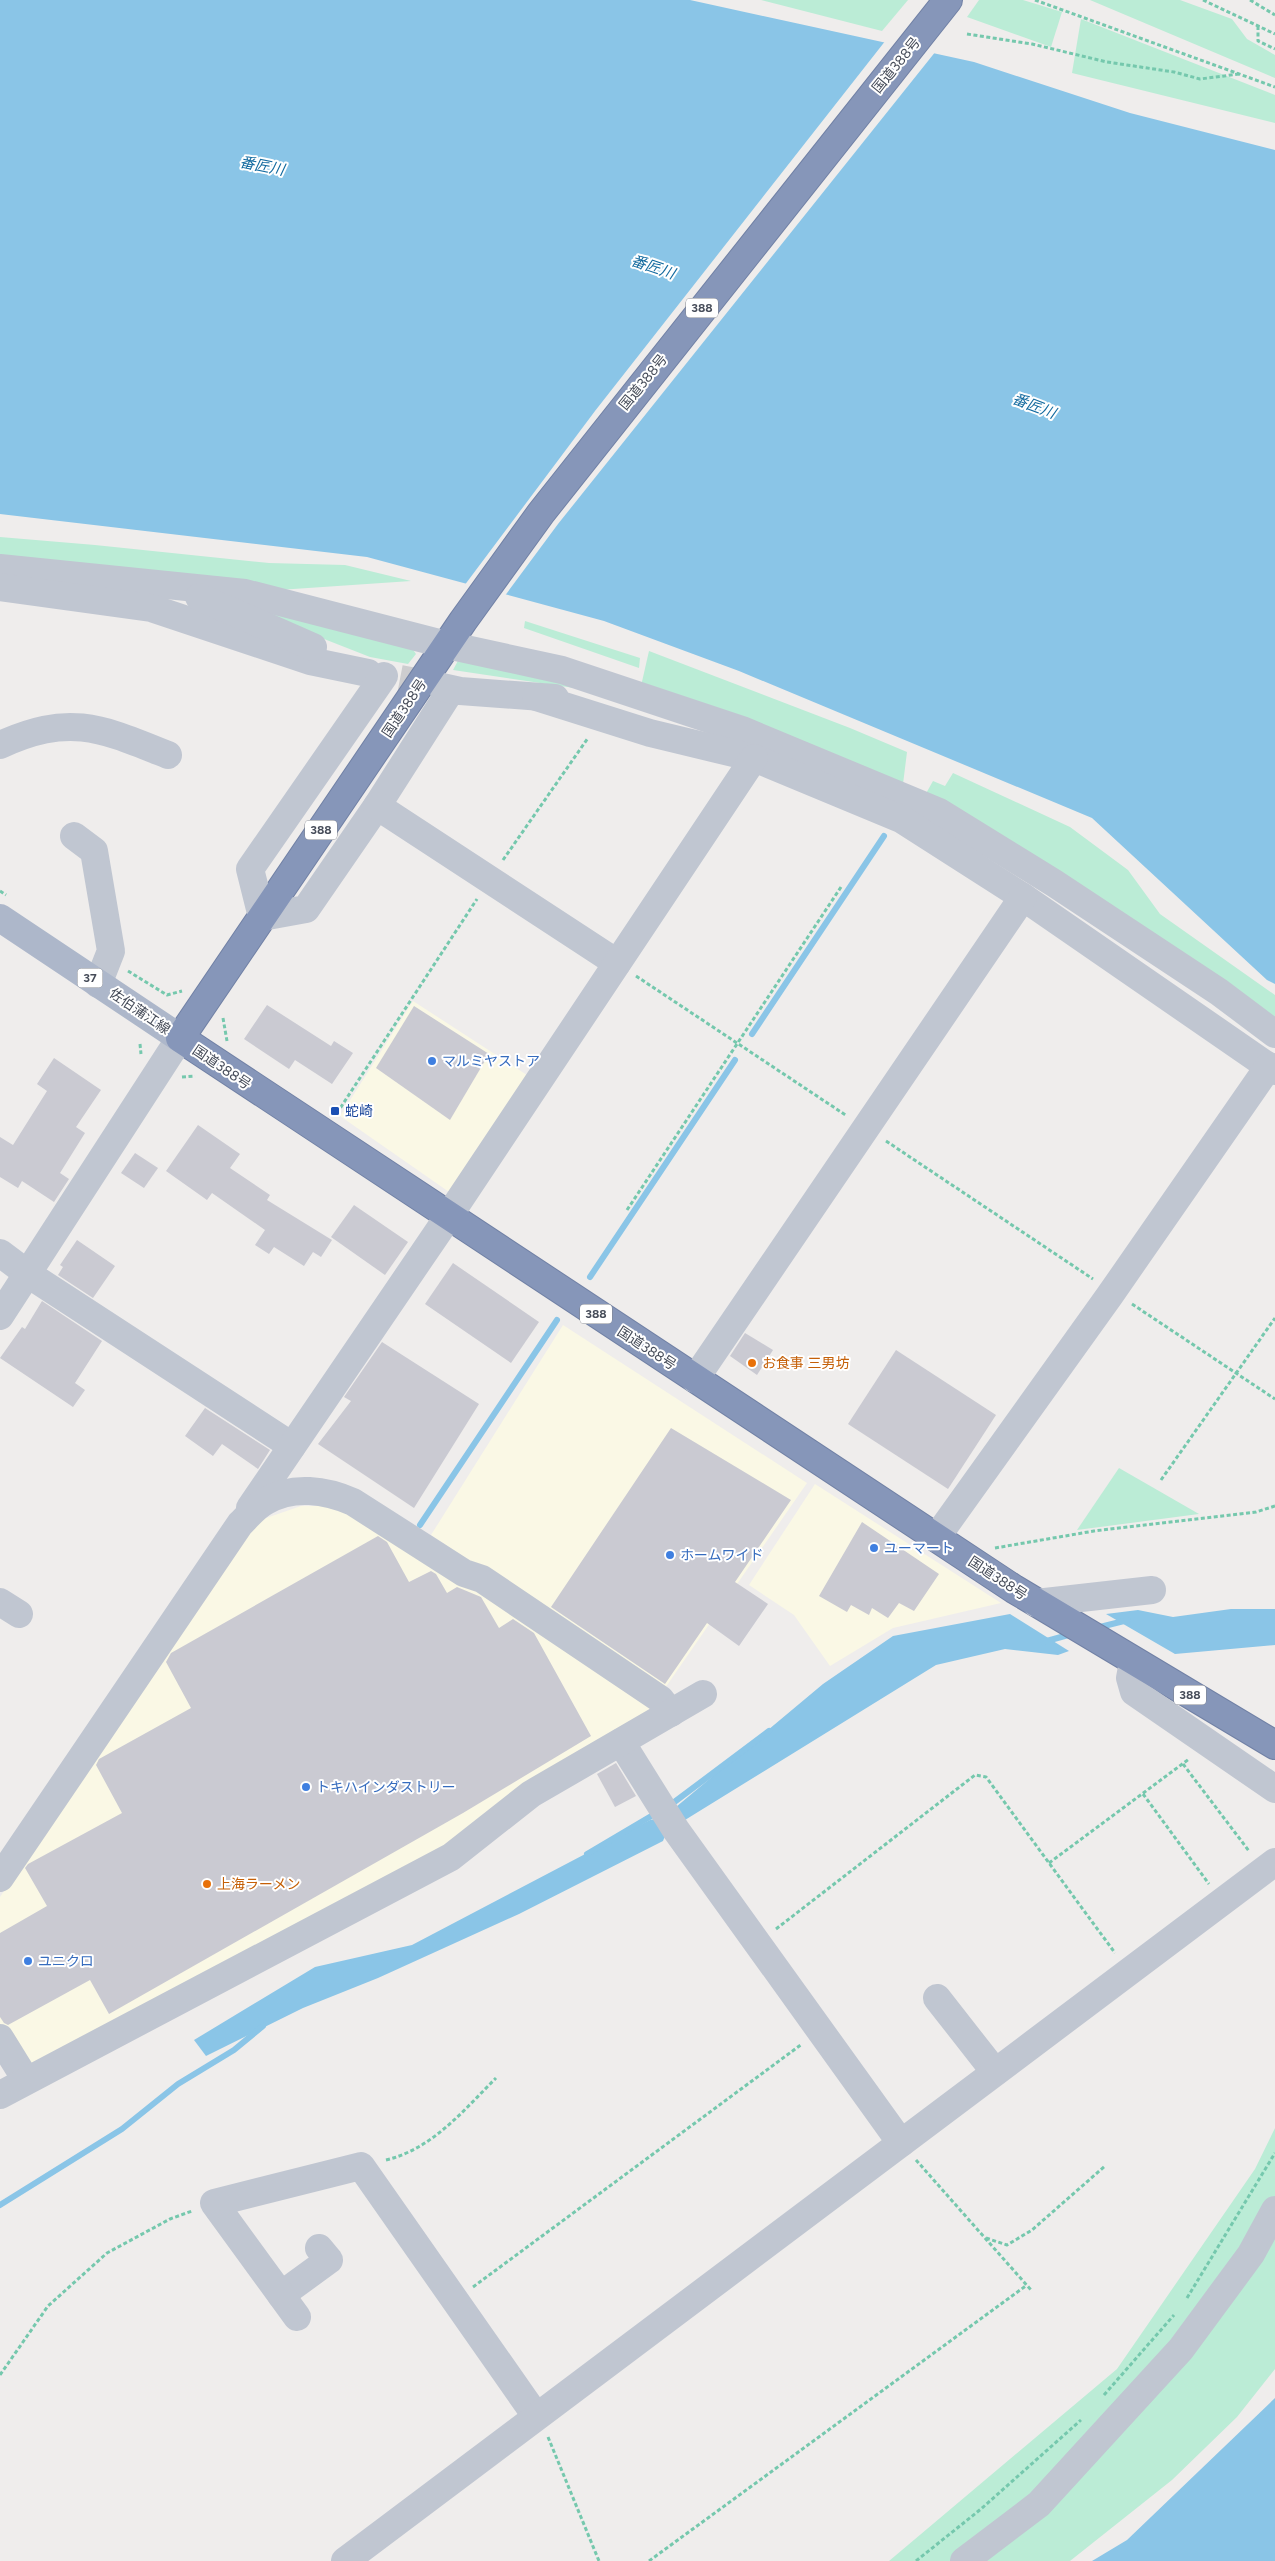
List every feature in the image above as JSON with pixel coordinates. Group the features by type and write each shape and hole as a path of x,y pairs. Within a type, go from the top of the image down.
{"highway":[{"name":"国道388号","path":"948,0 541,513 463,621 180,1038 960,1554 1133,1662 1275,1745"}],"main road":[{"name":"佐伯蒲江線","path":"0,918 180,1038"}],"street":[{"path":"0,568 245,593 447,645 562,670 742,730 939,812 1054,883 1219,992 1275,1034"},
{"path":"175,586 384,676"},
{"path":"0,587 151,608 310,661 384,676"},
{"path":"384,676 250,869 262,917 306,909 377,806 447,688 672,707"},
{"path":"536,696 650,733 754,758 901,819 1023,897 1272,1068 936,1538"},
{"path":"0,745 30,731 64,726 97,728 168,755"},
{"path":"0,1878 448,1217 754,758"},
{"path":"377,806 617,963"},
{"path":"74,836 94,851 111,951 98,984"},
{"path":"695,1379 1023,897"},
{"path":"0,1316 180,1038"},
{"path":"0,1253 28,1274 292,1446"},
{"path":"240,1524 266,1500 282,1494 316,1491 334,1494 353,1502 464,1573 482,1579 660,1699 671,1713"},
{"path":"1036,1603 1152,1590"},
{"path":"1133,1662 1130,1678 1134,1692 1275,1789"},
{"path":"0,2096 26,2080 451,1857 531,1794 703,1694"},
{"path":"621,1742 676,1830 901,2142"},
{"path":"345,2561 1269,1866"},
{"path":"937,1998 995,2072"},
{"path":"0,2038 26,2080"},
{"path":"297,2316 214,2203 361,2166 536,2416"},
{"path":"964,2561 1039,2504 1181,2350 1251,2254 1275,2210"},
{"path":"281,2294 329,2260 319,2248"}],"path":[{"path":"1035,0 1275,87"},
{"path":"1203,0 1275,34"},
{"path":"1250,0 1275,15"},
{"path":"1258,26 1258,41 1275,50"},
{"path":"968,34 1032,44 1107,62 1174,72 1200,78 1239,74"},
{"path":"335,1115 490,880 590,736"},
{"path":"627,1210 841,887"},
{"path":"617,963 1275,1399"},
{"path":"1161,1480 1275,1318"},
{"path":"960,1554 1094,1531 1256,1512 1275,1506"},
{"path":"1049,1863 1183,1764 1196,1752 1204,1740"},
{"path":"1183,1764 1269,1866"},
{"path":"757,1943 975,1775 986,1777 1129,1972"},
{"path":"1143,1794 1222,1902"},
{"path":"455,2300 820,2031"},
{"path":"361,2166 403,2156 444,2130 496,2078"},
{"path":"901,2142 1031,2290"},
{"path":"1186,2300 1275,2153"},
{"path":"985,2238 1007,2245 1032,2230 1105,2166"},
{"path":"0,2375 48,2306 107,2253 170,2219 214,2203"},
{"path":"649,2561 1027,2285"},
{"path":"1103,2396 1181,2308"},
{"path":"536,2416 551,2442 599,2561"},
{"path":"916,2561 981,2509 1084,2418"}],"shaded area":[{"path":"413,1001 530,1077 452,1194 340,1116"},
{"path":"563,1325 807,1483 663,1691 431,1535"},
{"path":"815,1484 1001,1603 893,1628 830,1666 794,1615 749,1585"},
{"name":"トキハインダストリー","path":"301,1506 340,1506 467,1577 650,1702 648,1720 462,1842 28,2067 0,2027 0,1897 246,1525"}],"green space":[{"path":"761,0 908,0 882,31"},
{"path":"979,0 1023,0 1062,12 1051,47 967,17"},
{"path":"1090,0 1180,0 1232,19 1247,39 1275,55 1275,78"},
{"path":"1081,19 1275,95 1275,123 1072,73"},
{"path":"0,537 269,563 345,565 411,581 264,591 0,568"},
{"path":"225,600 407,641 416,654 408,664 370,657"},
{"path":"525,621 640,658 639,668 524,628"},
{"path":"649,651 850,728 907,752 903,784 641,686"},
{"path":"461,655 615,694 453,670"},
{"path":"953,773 1070,827 1128,870 1160,914 1275,995 1275,1025 924,797 933,781 945,786"},
{"path":"1119,1468 1199,1514 1077,1530"},
{"path":"1275,2128 1275,2369 1237,2417 1172,2480 1070,2561 889,2561 1117,2369 1255,2169"}],"water":[{"name":"番匠川","path":"0,0 690,0 974,62 1130,113 1275,150 1275,984 1267,980 1092,818 739,671 604,621 367,557 0,514"},
{"path":"1231,1609 1275,1609 1275,1645 1175,1654 1106,1614 1138,1610 1173,1617"},
{"path":"1010,1614 1069,1651 1058,1655 1005,1649 936,1665 685,1820 676,1807 823,1684 893,1636"},
{"path":"659,1818 667,1831 663,1841 519,1914 378,1978 303,2008 206,2056 194,2040 315,1967 412,1945 650,1820"},
{"path":"1275,2398 1275,2561 1092,2561 1127,2540"}],"pier":[{"path":"886,40 936,51 558,524 504,597 464,586 595,411"}],"building":[{"path":"267,1005 331,1046 334,1041 353,1053 332,1084 295,1060 289,1069 244,1039"},
{"name":"マルミヤストア","path":"414,1006 489,1054 450,1120 376,1068"},
{"path":"54,1058 101,1090 76,1127 85,1133 60,1173 69,1179 54,1202 22,1181 18,1188 0,1177 0,1137 13,1145 47,1091 37,1084"},
{"path":"198,1125 240,1154 230,1168 270,1195 267,1200 332,1240 321,1257 313,1252 304,1266 274,1247 269,1254 255,1245 265,1230 212,1193 207,1200 166,1171"},
{"path":"135,1153 158,1168 144,1188 121,1173"},
{"path":"354,1205 408,1242 385,1275 331,1237"},
{"path":"77,1240 115,1266 93,1298 58,1275 63,1267 60,1265"},
{"path":"453,1263 539,1322 511,1363 425,1304"},
{"path":"42,1301 102,1341 75,1383 85,1390 73,1407 0,1358 22,1327 25,1329"},
{"name":"お食事 三男坊","path":"745,1333 773,1350 757,1375 730,1356"},
{"path":"382,1342 479,1404 414,1508 318,1444 351,1401 344,1397"},
{"path":"896,1350 996,1415 948,1489 848,1424"},
{"path":"205,1408 270,1450 258,1469 222,1444 213,1456 185,1436"},
{"name":"ホームワイド","path":"671,1428 791,1500 735,1582 768,1604 739,1646 707,1623 665,1684 551,1607"},
{"name":"ユーマート","path":"862,1522 939,1574 914,1611 899,1603 888,1618 872,1608 869,1615 851,1605 847,1612 819,1596"},
{"name":"トキハインダストリー","path":"378,1536 387,1542 409,1582 431,1571 436,1574 447,1593 457,1587 481,1597 499,1628 513,1619 534,1633 591,1736 463,1813 109,2014 90,1980 8,2025 4,2023 0,2017 0,1933 47,1906 25,1868 28,1864 122,1813 96,1765 99,1759 191,1708 166,1662 171,1653"},
{"path":"616,1763 636,1796 615,1807 597,1774"}],"waterway":[{"path":"752,1034 884,836"},
{"path":"590,1277 735,1060"},
{"path":"420,1525 557,1320"},
{"path":"1096,1628 1128,1620"},
{"path":"1043,1642 1072,1634"},
{"path":"669,1806 769,1731"},
{"path":"587,1854 658,1812"},
{"path":"0,2205 122,2129 178,2084 234,2050 263,2026"}],"tunnel":[{"path":"400,679 442,687"}],"place":[{"name":"マルミヤストア","path":"432,1061"},
{"name":"蛇崎","path":"335,1111"},
{"name":"お食事 三男坊","path":"752,1363"},
{"name":"ユーマート","path":"874,1548"},
{"name":"ホームワイド","path":"670,1555"},
{"name":"トキハインダストリー","path":"306,1787"},
{"name":"上海ラーメン","path":"207,1884"},
{"name":"ユニクロ","path":"28,1961"}]}
